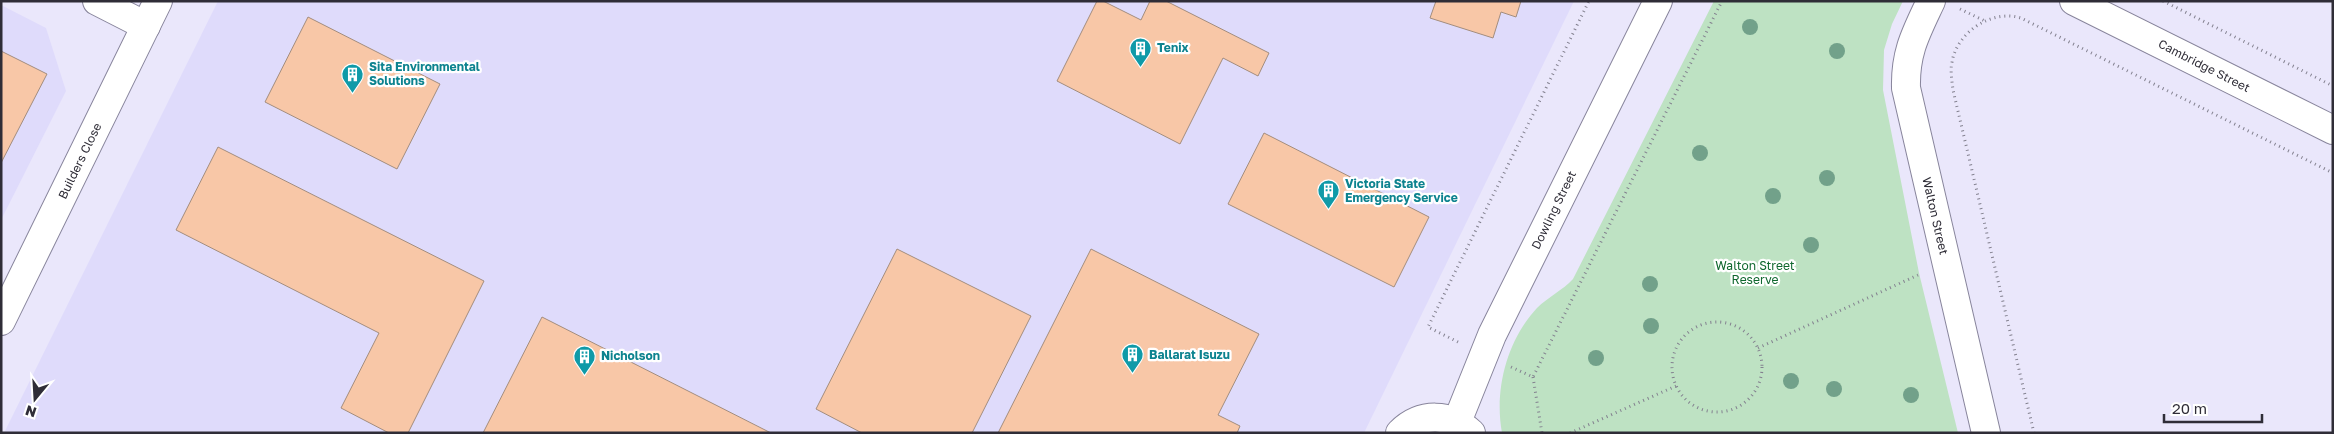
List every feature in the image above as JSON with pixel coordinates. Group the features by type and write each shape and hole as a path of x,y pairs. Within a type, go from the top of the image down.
{"street":[{"path":"97,1 146,26"},
{"name":"Builders Close","path":"1,321 158,1"},
{"name":"Dowling Street","path":"1464,427 1492,335 1658,1"},
{"name":"Cambridge Street","path":"2074,1 2333,130"},
{"name":"Walton Street","path":"1941,3 1910,47 1906,60 1906,88 1986,433"},
{"path":"1400,433 1415,422 1425,418 1447,418 1464,427"}],"path":[{"path":"2163,1 2333,86"},
{"path":"1941,3 1985,21"},
{"path":"2034,433 1952,82 1952,62 1956,51 1971,30 1985,21 2007,15 2021,18 2333,173"},
{"path":"1758,348 1946,262"},
{"path":"1713,322 1736,326 1749,336 1758,348 1762,365 1760,383 1750,398 1736,408 1719,412 1702,409 1686,400 1676,386 1672,363 1676,348 1685,335 1698,326 1713,322"},
{"path":"1533,377 1542,433"},
{"path":"1570,433 1676,386"}],"shaded area":[{"path":"218,1 1574,1 1364,433 4,433"},
{"path":"1,5 46,28 66,91 1,220"}],"green space":[{"name":"Walton Street Reserve","path":"1714,1 1903,1 1892,24 1884,50 1883,90 1919,273 1958,433 1502,433 1500,400 1502,383 1505,366 1518,335 1537,308 1573,279"}],"building":[{"name":"Tenix","path":"1097,1 1103,1 1141,20 1150,1 1166,1 1269,53 1258,76 1223,58 1180,144 1057,81"},
{"path":"1436,1 1521,1 1516,17 1501,12 1493,38 1430,18"},
{"name":"Sita Environmental Solutions","path":"308,17 440,84 397,169 265,102"},
{"path":"1,51 47,74 1,163"},
{"name":"Victoria State Emergency Service","path":"1264,133 1429,217 1394,287 1228,204"},
{"path":"218,147 484,281 408,433 389,433 341,408 379,333 176,230"},
{"path":"897,249 1031,316 972,433 862,433 816,409"},
{"name":"Ballarat Isuzu","path":"1091,249 1259,334 1218,415 1240,426 1237,433 998,433"},
{"name":"Nicholson","path":"542,317 771,433 483,433"}],"place":[{"name":"Tenix","path":"1141,67"},
{"name":"Sita Environmental Solutions","path":"353,93"},
{"name":"Victoria State Emergency Service","path":"1329,210"},
{"name":"Ballarat Isuzu","path":"1133,374"},
{"name":"Nicholson","path":"585,375"}]}
